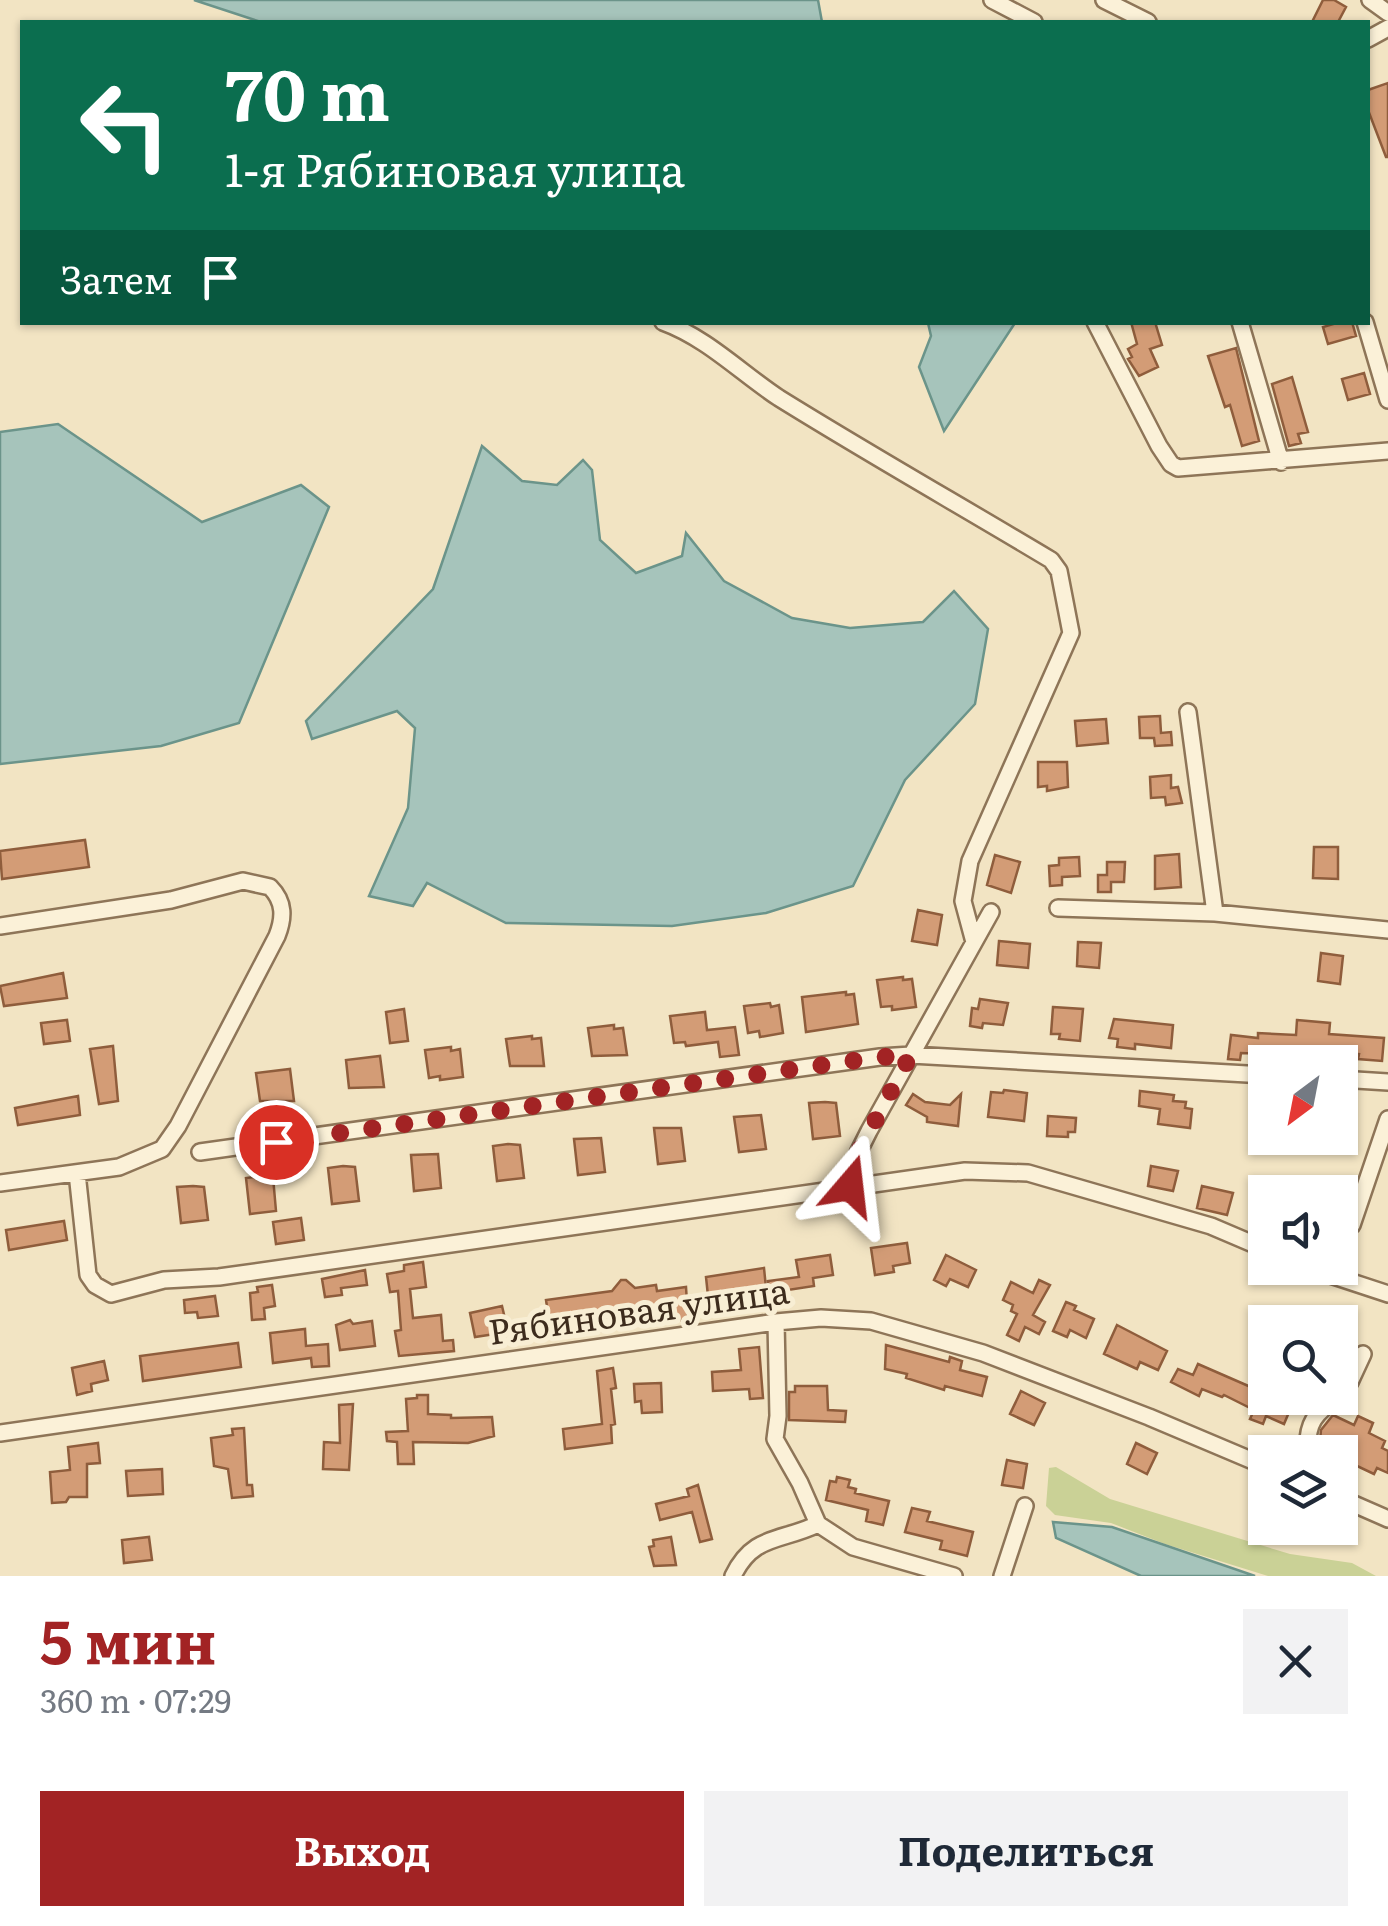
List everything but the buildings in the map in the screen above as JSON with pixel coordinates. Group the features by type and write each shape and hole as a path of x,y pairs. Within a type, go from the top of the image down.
{"street":[{"path":"992,0 1030,20"},
{"path":"1104,0 1144,20"},
{"path":"1370,0 1388,13"},
{"path":"669,325 887,464 1051,560 1059,571 1071,633 970,860 962,901 974,942"},
{"path":"1097,325 1171,464 1182,469 1282,462 1387,448"},
{"path":"1241,325 1282,462"},
{"path":"1365,325 1388,400"},
{"path":"1188,712 1215,913"},
{"path":"0,926 171,900 243,882 270,887 280,900 283,922 171,1138 150,1156 120,1167 0,1183"},
{"path":"1058,908 1215,913 1388,930"},
{"path":"850,1186 858,1153 990,912"},
{"path":"200,1152 880,1057 1248,1074"},
{"path":"1358,1080 1388,1082"},
{"path":"1358,1207 1388,1119"},
{"path":"77,1173 88,1275 102,1290 116,1294 164,1280 219,1277 938,1173 1028,1172 1211,1226 1248,1242"},
{"path":"1358,1284 1388,1294"},
{"name":"Рябиновая улица","path":"0,1432 821,1318 857,1320 983,1352 1248,1459"},
{"path":"776,1322 775,1439 818,1524 853,1547 954,1576"},
{"path":"1358,1363 1362,1354"},
{"path":"1002,1576 1026,1506"},
{"path":"1358,1506 1388,1518"},
{"path":"733,1576 747,1552 760,1543 818,1524"}],"green space":[{"path":"1056,1467 1110,1499 1248,1541 1248,1545 1352,1563 1376,1576 1268,1576 1111,1523 1055,1515 1046,1506 1049,1468"}],"water":[{"path":"194,0 818,0 822,20 255,20"},
{"path":"928,325 1014,325 944,431 919,367 931,336"},
{"path":"58,424 202,522 301,485 329,507 239,723 161,746 0,764 0,432"},
{"path":"482,446 522,481 557,485 583,460 592,470 600,540 636,573 682,556 686,533 724,581 792,618 850,628 923,622 954,591 988,629 975,704 905,780 853,886 766,913 672,926 506,923 427,883 413,906 369,896 408,808 415,728 397,711 312,739 306,721 433,589"},
{"path":"1053,1522 1112,1527 1255,1576 1141,1576 1056,1538"}],"route":[{"path":"276,1142 880,1057 910,1056 868,1131 850,1186"}]}
